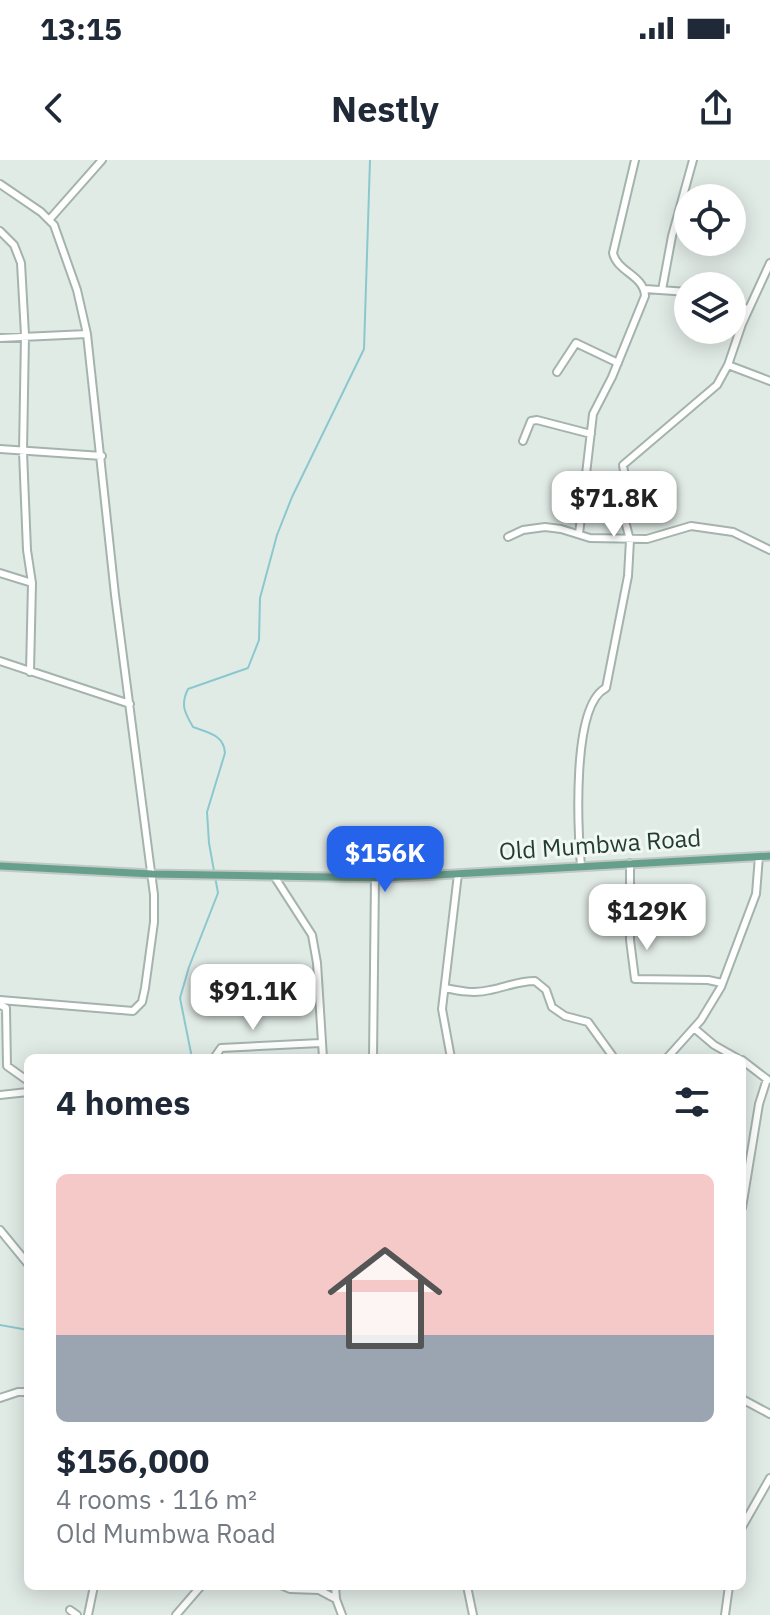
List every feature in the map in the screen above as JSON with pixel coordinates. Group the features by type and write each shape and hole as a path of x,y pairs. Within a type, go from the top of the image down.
{"main road":[{"name":"Old Mumbwa Road","path":"0,866 152,874 375,878 770,856"}],"street":[{"path":"49,220 102,160"},
{"path":"635,160 614,259 645,289 674,291"},
{"path":"662,290 672,236 693,160"},
{"path":"0,184 31,204 54,225 77,290 87,334 140,806 152,874 154,922 145,988 139,1007 126,1012 0,1003"},
{"path":"0,231 14,245 21,263 25,335 23,452 27,550 32,583 30,672"},
{"path":"746,313 770,263"},
{"path":"579,534 597,403 618,363 645,289"},
{"path":"0,338 87,334"},
{"path":"557,372 576,343 618,363"},
{"path":"581,866 577,809 581,741 593,699 606,688 628,576 630,540 625,521 628,496 623,465 717,385 735,344"},
{"path":"728,365 770,381"},
{"path":"523,441 531,421 537,420 591,434"},
{"path":"0,449 102,456"},
{"path":"508,537 523,530 545,527 590,538 653,539 691,526 733,532 770,550"},
{"path":"0,573 32,583"},
{"path":"0,661 130,704"},
{"path":"671,1054 694,1028 722,983 756,894 759,856"},
{"path":"630,863 630,940 635,979 722,983"},
{"path":"450,1054 442,1009 458,874"},
{"path":"274,876 312,935 317,963 322,1054"},
{"path":"373,1054 375,878"},
{"path":"445,988 463,992 489,991 535,981 546,990 552,1007 565,1016 588,1022 611,1054"},
{"path":"0,1003 6,1008 7,1066 24,1078"},
{"path":"694,1028 731,1054"},
{"path":"216,1054 221,1048 320,1043"},
{"path":"262,1047 262,1054"},
{"path":"746,1063 769,1080 759,1104 746,1184"},
{"path":"0,1095 24,1092"},
{"path":"0,1230 24,1259"},
{"path":"0,1398 24,1392"},
{"path":"746,1401 770,1414"},
{"path":"746,1520 770,1478"},
{"path":"88,1615 93,1590"},
{"path":"176,1615 198,1590"},
{"path":"319,1590 336,1599"},
{"path":"335,1590 342,1615"},
{"path":"468,1590 473,1615"},
{"path":"725,1615 728,1590"},
{"path":"70,1610 77,1615"}],"waterway":[{"path":"191,1054 180,998 218,893 207,812 225,753 219,738 193,727 184,700 188,689 248,668 259,640 260,598 277,535 292,497 364,349 370,160"},
{"path":"0,1325 24,1329"}]}
